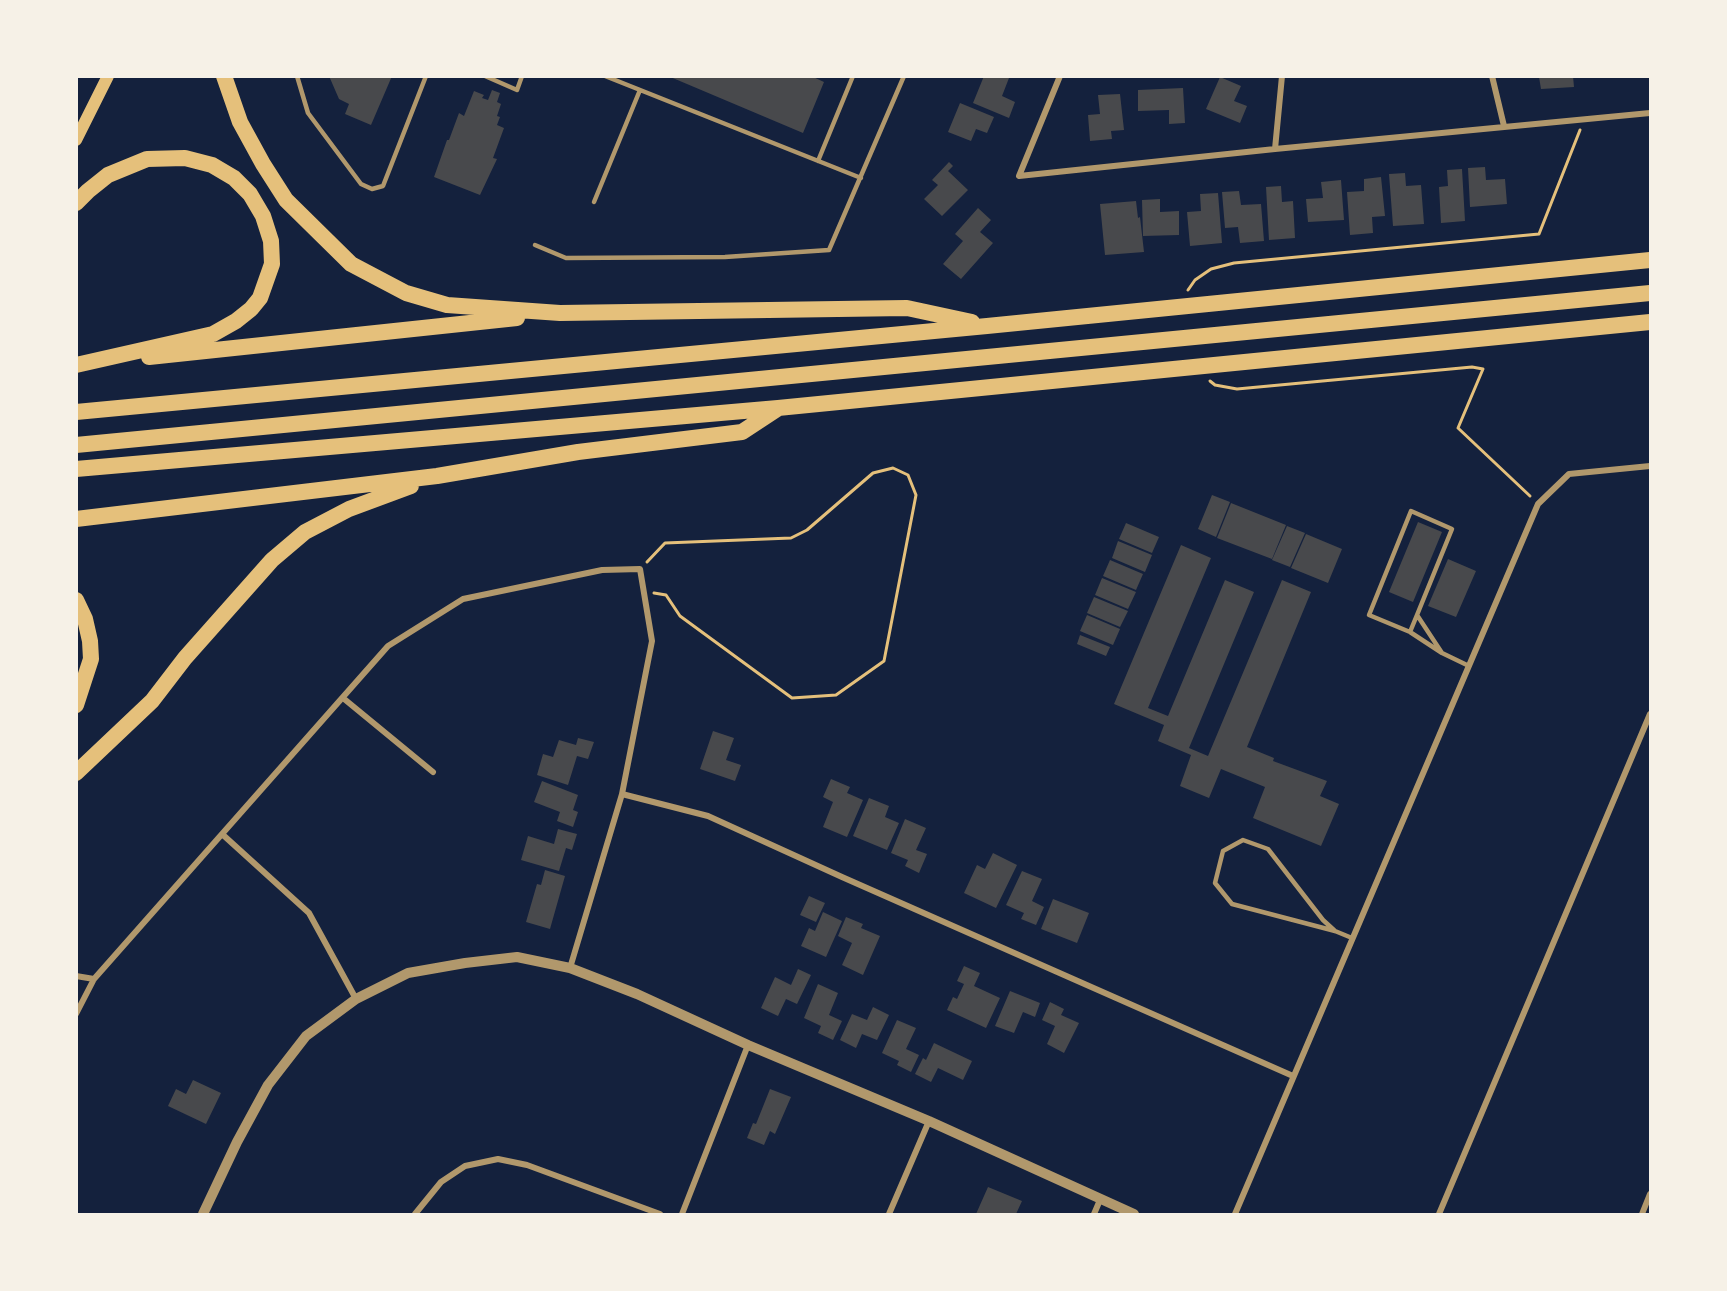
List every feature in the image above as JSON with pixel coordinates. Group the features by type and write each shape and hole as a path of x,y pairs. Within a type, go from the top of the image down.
{"highway":[{"path":"224,76 240,122 286,200 351,264 406,293 447,305 560,313 907,308 987,326"},
{"path":"76,203 108,175 147,159 185,158 212,165 234,178 250,194 263,216 272,241 272,264 260,298 251,309 213,334 76,365"},
{"path":"76,412 987,326 1650,260"},
{"path":"76,445 1650,292"},
{"path":"76,365 560,313"},
{"path":"76,469 778,408 1650,322"},
{"path":"76,519 437,476 578,452 742,432 778,408"},
{"path":"76,773 152,701 185,658 272,560 305,532 349,509 437,476"},
{"path":"76,600 85,619 91,659 76,705"}],"main road":[{"path":"76,140 108,76"}],"street":[{"path":"1060,76 1019,176 1650,113"},
{"path":"1275,149 1282,76"},
{"path":"1492,76 1504,126"},
{"path":"1236,1215 1293,1076 1538,504 1569,474 1650,466"},
{"path":"76,1014 94,979 388,646 463,599 602,570 640,569 652,641 622,794 570,968"},
{"path":"343,698 433,772"},
{"path":"1439,1215 1650,714"},
{"path":"622,794 708,816 1293,1076"},
{"path":"222,834 309,913 356,999"},
{"path":"203,1215 237,1142 268,1085 306,1036 356,999 408,973 517,957 570,968 637,994 748,1045 928,1121 1134,1215"},
{"path":"76,975 94,979"},
{"path":"682,1215 748,1045"},
{"path":"889,1215 928,1121"},
{"path":"415,1215 441,1182 465,1166 498,1159 527,1165 660,1215"},
{"path":"1642,1215 1650,1194"},
{"path":"1094,1215 1100,1200"}],"lane":[{"path":"297,76 308,113 361,184 372,189 383,186 426,76"},
{"path":"485,76 517,90 522,76"},
{"path":"605,76 861,178"},
{"path":"818,161 853,76"},
{"path":"535,245 566,258 725,257 829,250 904,76"},
{"path":"594,202 640,90"},
{"path":"1410,632 1452,529 1411,511 1369,615 1410,632 1469,666"},
{"path":"1417,615 1442,652"},
{"path":"1335,932 1268,849 1243,840 1223,851 1215,883 1232,904 1352,938"}],"path":[{"path":"1477,240 1539,234 1585,118"},
{"path":"1484,369 1458,428 1538,504"},
{"path":"640,569 665,543 791,538 807,530 873,473 893,468 908,475 916,495 884,661 836,695 792,698 680,616 666,595 643,591"}],"building":[{"path":"329,76 392,76 371,125 345,114 349,104 339,99"},
{"path":"668,76 811,76 824,82 803,133"},
{"path":"984,76 1009,78 1002,96 1015,102 1009,118 973,103"},
{"path":"1573,76 1574,87 1541,89 1539,77"},
{"path":"1220,77 1241,86 1234,101 1247,106 1240,123 1206,109"},
{"path":"1183,88 1185,123 1169,124 1169,110 1138,111 1138,90"},
{"path":"492,90 500,93 497,102 501,104 497,116 500,117 497,125 504,128 493,158 497,159 480,195 434,177 459,113 464,116 474,91 484,95 482,98 488,100"},
{"path":"1120,94 1124,130 1111,131 1112,139 1090,141 1088,115 1100,114 1098,95"},
{"path":"960,103 994,117 987,133 976,129 971,141 948,132"},
{"path":"949,162 953,166 948,171 968,190 942,216 924,199 938,185 932,180"},
{"path":"1485,167 1486,180 1505,179 1507,204 1470,207 1468,168"},
{"path":"1462,169 1465,221 1441,223 1439,187 1448,186 1447,170"},
{"path":"1405,173 1406,186 1421,185 1424,224 1393,226 1389,174"},
{"path":"1381,177 1385,216 1372,217 1373,233 1350,235 1347,192 1364,191 1364,179"},
{"path":"1341,180 1344,220 1308,222 1306,199 1323,198 1321,182"},
{"path":"1281,186 1282,202 1293,201 1295,238 1269,240 1266,187"},
{"path":"1239,191 1241,205 1261,204 1264,241 1240,243 1238,227 1225,228 1222,192"},
{"path":"1218,193 1222,243 1190,246 1187,212 1201,211 1200,194"},
{"path":"1160,199 1160,212 1179,211 1179,235 1143,236 1142,200"},
{"path":"1136,201 1144,252 1105,255 1100,204"},
{"path":"978,208 991,220 980,232 993,243 961,279 943,264 963,241 955,234"},
{"path":"1212,495 1230,502 1216,537 1198,529"},
{"path":"1231,503 1286,525 1272,559 1217,538"},
{"path":"1418,522 1442,532 1413,602 1389,592"},
{"path":"1126,523 1159,537 1152,553 1119,539"},
{"path":"1287,526 1305,533 1290,567 1272,560"},
{"path":"1306,534 1342,549 1328,583 1291,568"},
{"path":"1118,541 1152,555 1145,572 1112,558"},
{"path":"1181,545 1211,558 1148,708 1168,716 1225,580 1254,592 1189,748 1208,756 1282,580 1311,592 1247,747 1274,758 1273,761 1327,781 1320,796 1339,804 1321,846 1253,818 1265,787 1221,769 1209,798 1180,786 1191,755 1158,741 1164,725 1114,704"},
{"path":"1448,559 1476,571 1456,617 1428,606"},
{"path":"1110,560 1143,574 1136,590 1103,576"},
{"path":"1102,578 1136,592 1128,609 1095,595"},
{"path":"1094,597 1128,611 1120,627 1087,613"},
{"path":"1087,615 1120,629 1113,645 1080,631"},
{"path":"1080,635 1110,647 1106,656 1077,644"},
{"path":"713,731 734,738 726,760 741,765 735,781 700,769"},
{"path":"578,738 594,742 588,759 577,756 568,785 537,775 543,754 553,757 559,740 576,745"},
{"path":"831,779 850,787 847,793 863,800 847,837 823,827 833,802 823,797"},
{"path":"542,781 578,795 573,810 578,812 573,827 557,821 560,812 534,802"},
{"path":"869,798 889,806 885,817 899,823 887,850 853,836"},
{"path":"905,819 926,828 916,850 927,854 919,873 905,866 908,860 891,853"},
{"path":"558,829 577,834 572,850 566,848 559,871 521,860 528,836 554,844"},
{"path":"993,853 1017,865 996,908 964,893 977,865 985,869"},
{"path":"545,870 565,876 550,929 526,922 537,884 541,885"},
{"path":"1022,871 1042,879 1032,901 1044,907 1036,925 1021,919 1024,913 1006,905"},
{"path":"809,896 825,903 816,922 800,915"},
{"path":"1053,899 1089,913 1077,943 1041,929"},
{"path":"823,912 842,921 826,957 801,946 809,928 815,931"},
{"path":"846,917 863,924 861,928 880,936 863,975 842,965 852,943 838,936"},
{"path":"964,966 980,973 974,986 1000,998 986,1028 947,1010 953,997 957,999 964,984 957,981"},
{"path":"798,969 811,975 797,1004 786,999 778,1016 761,1008 775,977 791,985"},
{"path":"818,984 838,993 829,1015 842,1021 833,1040 818,1033 821,1026 804,1018"},
{"path":"1010,991 1040,1003 1035,1017 1023,1012 1014,1033 995,1026"},
{"path":"1050,1002 1064,1009 1061,1015 1079,1023 1064,1053 1047,1044 1055,1026 1042,1020"},
{"path":"873,1007 889,1015 877,1040 862,1034 856,1048 840,1040 852,1014 867,1020"},
{"path":"897,1020 916,1028 906,1049 919,1055 911,1072 897,1065 899,1061 882,1053"},
{"path":"934,1043 972,1061 963,1080 938,1068 931,1082 915,1074 923,1058 926,1060"},
{"path":"193,1080 221,1093 206,1124 168,1106 176,1089 186,1094"},
{"path":"770,1089 791,1097 775,1134 770,1131 764,1145 747,1138 753,1123 756,1124"},
{"path":"988,1187 1022,1201 1016,1214 976,1214"}]}
